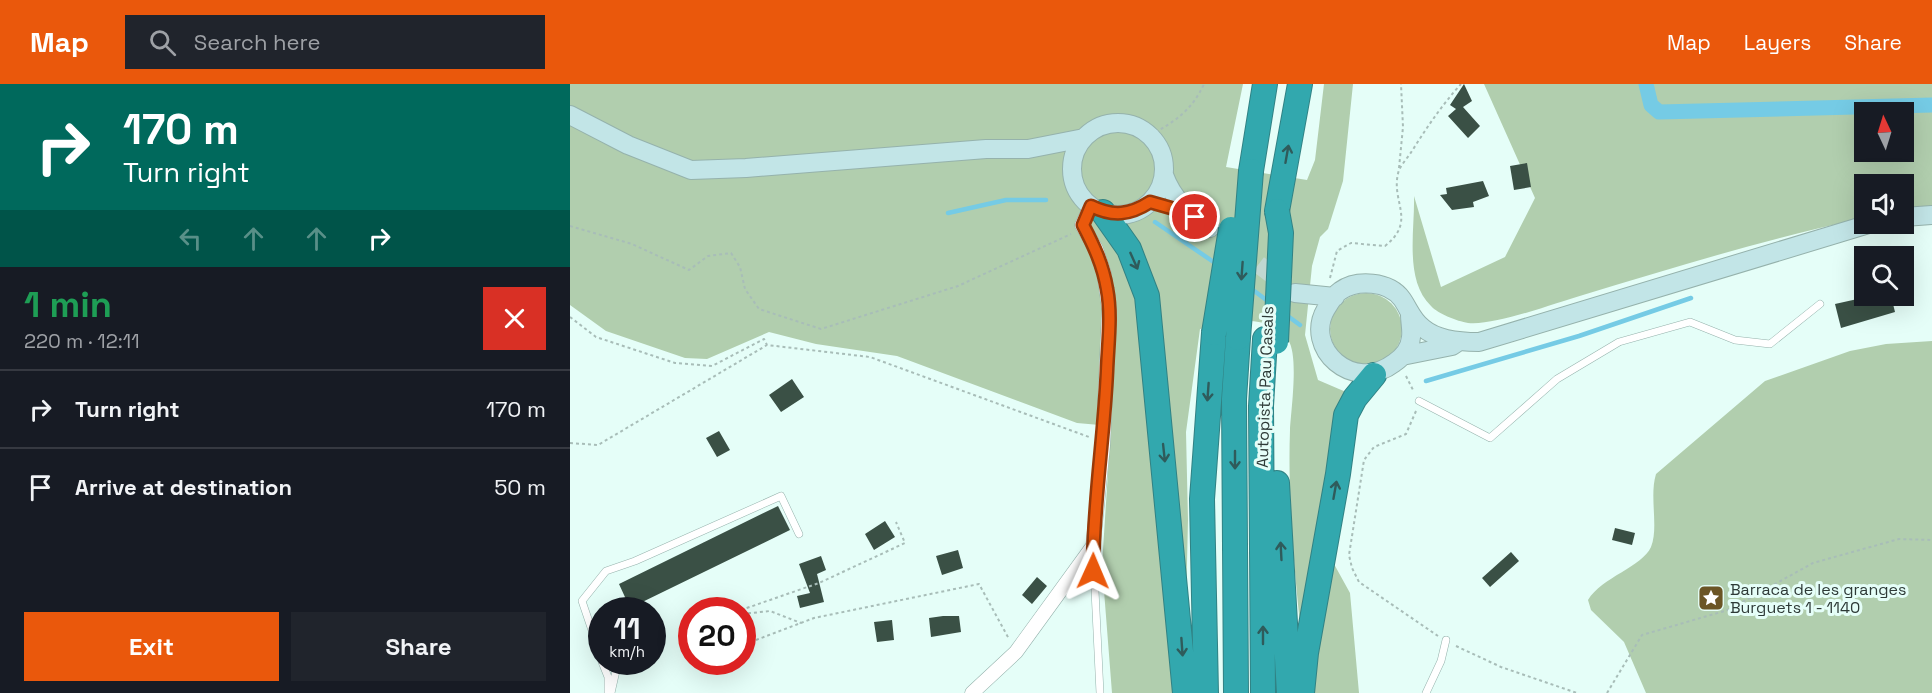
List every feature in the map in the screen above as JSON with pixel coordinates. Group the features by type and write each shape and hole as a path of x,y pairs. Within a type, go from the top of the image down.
{"highway":[{"path":"1206,693 1202,498 1214,333 1246,169 1255,84"},
{"name":"Autopista Pau Casals","path":"1236,693 1234,399 1246,169 1265,84"},
{"name":"Autopista Pau Casals","path":"1263,693 1262,406 1270,341 1277,211 1300,84"},
{"path":"1097,209 1129,249 1147,296 1185,693"},
{"path":"1270,341 1289,693"},
{"path":"1302,693 1305,654 1338,474 1346,415 1355,398 1374,375"}],"street":[{"path":"570,116 628,145 691,170 738,169 986,149 1028,149 1084,138 1104,125 1129,124 1150,135 1162,153 1164,175 1170,190 1184,209 1210,228"},
{"path":"1084,138 1076,151 1072,173 1078,191 1097,209 1120,215 1136,211 1150,202 1160,190 1164,175"},
{"path":"1028,149 1055,159 1072,173"},
{"path":"1150,202 1178,210 1184,209"},
{"path":"972,693 1016,652 1093,546 1103,442 1108,291 1096,249 1083,225 1097,209"},
{"path":"1914,216 1932,215"},
{"path":"1322,319 1298,298 1295,292 1337,294 1360,284 1384,286 1401,297 1410,315 1424,330 1458,342 1479,342 1854,229"},
{"path":"1337,294 1322,319 1323,342 1332,360 1346,370 1374,375 1386,370 1402,356 1411,338 1410,315"},
{"path":"1402,356 1452,346 1458,342"}],"lane":[{"path":"1419,401 1490,438 1557,379 1619,342 1690,322 1735,340 1770,344 1820,304"},
{"path":"588,619 582,601 606,571 635,561 781,496 799,534"},
{"path":"1093,546 1100,693"},
{"path":"1426,693 1441,662 1446,640"},
{"path":"607,675 610,693"},
{"path":"610,693 615,675"}],"path":[{"path":"1150,135 1176,121 1195,103 1204,84"},
{"path":"1337,294 1330,280 1337,251 1351,243 1385,246 1397,236 1403,220 1398,201 1403,127 1401,84"},
{"path":"1399,171 1434,114 1461,84"},
{"path":"570,226 632,244 689,270 708,255 730,254 740,267 746,289 759,309 820,329 958,286 1064,239 1083,225"},
{"path":"570,317 596,337 675,363 712,366 764,339 767,345"},
{"path":"570,443 597,445 767,345 870,357 1103,442"},
{"path":"1406,434 1374,447 1364,460 1349,555 1359,582 1428,632 1501,667 1577,693"},
{"path":"756,607 819,583 905,543 896,522"},
{"path":"1606,693 1642,635 1728,610 1813,563 1899,539 1932,540"},
{"path":"756,640 814,618 979,584 1016,652"},
{"path":"756,612 770,611 801,623"}],"green space":[{"path":"570,84 1243,84 1226,167 1307,180 1315,160 1324,84 1353,84 1343,181 1328,229 1320,237 1312,266 1305,335 1318,380 1346,392 1318,535 1350,593 1359,693 1308,693 1297,595 1290,495 1293,358 1288,340 1279,331 1270,325 1247,321 1200,329 1186,432 1188,520 1184,693 1112,693 1102,565 1111,426 1077,423 897,356 816,344 769,332 707,359 685,358 606,331 570,305"},
{"path":"1484,84 1932,84 1932,209 1914,209 1914,174 1854,174 1854,220 1723,253 1525,313 1493,321 1468,323 1453,319 1434,309 1417,283 1413,254 1414,196 1441,287 1505,257 1535,198"},
{"path":"1366,293 1380,296 1392,303 1399,315 1402,329 1399,343 1392,355 1380,362 1366,365 1352,362 1340,355 1333,343 1330,329 1333,315 1340,303 1352,296"},
{"path":"1932,341 1932,693 1646,693 1624,642 1591,610 1588,600 1602,585 1639,560 1651,547 1654,530 1653,492 1656,474 1765,381 1850,351 1886,344"}],"building":[{"path":"1464,84 1472,101 1463,107 1480,126 1468,138 1448,116 1456,109 1450,105"},
{"path":"1527,163 1531,187 1514,190 1510,166"},
{"path":"1483,181 1489,196 1473,202 1474,207 1452,210 1440,195 1447,194 1446,188"},
{"path":"1854,300 1854,306 1894,306 1895,312 1841,328 1835,304"},
{"path":"792,379 804,397 781,412 769,395"},
{"path":"719,431 730,450 717,457 706,438"},
{"path":"778,506 790,530 653,597 625,597 619,584"},
{"path":"885,521 895,537 874,550 865,534"},
{"path":"1615,528 1635,533 1632,545 1612,540"},
{"path":"958,550 963,568 942,575 936,556"},
{"path":"1511,552 1519,561 1490,587 1482,578"},
{"path":"821,556 826,570 817,574 824,602 800,608 797,596 810,593 799,564"},
{"path":"1037,577 1047,586 1032,604 1022,595"},
{"path":"959,616 961,632 931,637 929,618"},
{"path":"892,620 894,640 877,642 874,622"}],"waterway":[{"path":"1646,84 1651,105 1659,112 1932,105"},
{"path":"948,213 1006,200 1046,200"},
{"path":"1155,222 1218,265"},
{"path":"1249,287 1269,302"},
{"path":"1426,381 1579,336 1691,298"},
{"path":"1285,314 1300,325"}],"tunnel":[{"path":"1237,248 1287,286"}],"place":[{"name":"Barraca de les granges Burguets 1 - 1140","path":"1711,598"}],"route":[{"path":"1093,571 1094,524 1103,442 1109,309 1104,273 1096,249 1083,225 1091,206 1103,212 1120,215 1136,211 1150,202 1178,210 1184,209 1195,217"}]}
